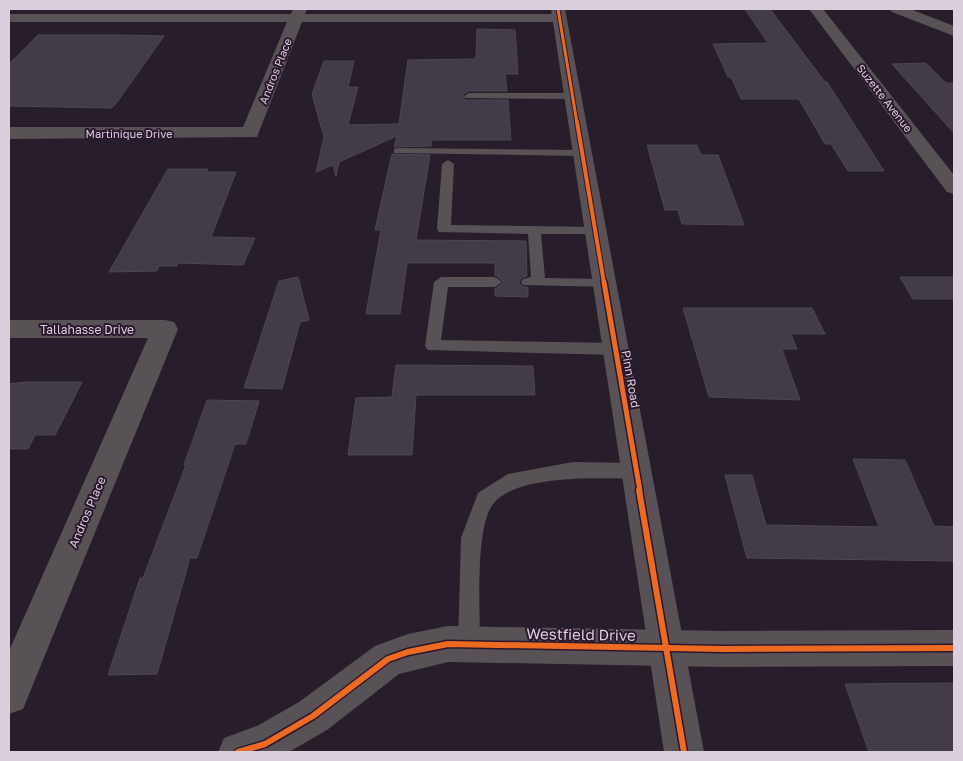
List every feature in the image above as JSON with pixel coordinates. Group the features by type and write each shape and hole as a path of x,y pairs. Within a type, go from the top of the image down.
{"street":[{"name":"Suzette Avenue","path":"816,9 954,188"},
{"path":"897,9 954,31"},
{"path":"9,18 299,13 558,13"},
{"name":"Andros Place","path":"250,133 299,13"},
{"name":"Pinn Road","path":"558,13 684,752"},
{"name":"Martinique Drive","path":"9,133 250,133"},
{"name":"Tallahasse Drive","path":"9,329 165,329"},
{"name":"Andros Place","path":"9,696 165,329"},
{"name":"Westfield Drive","path":"238,752 265,744 313,716 388,659 408,652 448,644 667,648 954,648"}],"lane":[{"path":"469,96 573,96"},
{"path":"398,151 582,153"},
{"path":"448,164 444,229 596,230"},
{"path":"534,230 533,282 605,284"},
{"path":"495,282 441,282 433,346 616,349"},
{"path":"469,644 471,538 485,499 508,482 573,470 637,471"}],"building":[{"path":"745,9 770,9 825,82 827,82 884,171 848,171 831,144 825,144 799,99 741,99 731,77 728,77 713,44 768,43"},
{"path":"477,29 515,30 518,74 505,74 507,91 469,91 462,95 465,100 508,100 511,140 432,140 431,146 394,147 397,136 339,162 336,176 333,165 316,172 324,137 312,94 324,61 354,61 348,87 358,87 348,125 399,124 408,60 476,59"},
{"path":"38,35 164,36 111,108 9,106 9,64"},
{"path":"926,63 946,83 954,83 954,133 892,64"},
{"path":"647,145 697,145 701,155 718,155 744,225 682,224 678,210 665,210"},
{"path":"392,154 430,155 416,240 526,241 527,276 521,278 519,283 523,287 528,287 528,297 495,296 495,289 504,282 495,275 495,263 407,263 400,314 366,314 381,230 375,230"},
{"path":"168,169 208,169 206,172 236,172 211,237 255,238 243,265 178,263 177,266 159,266 157,271 109,272"},
{"path":"298,277 309,320 300,322 282,389 244,388 279,281"},
{"path":"900,277 954,277 954,299 913,299"},
{"path":"683,308 812,308 825,334 791,334 797,349 782,349 800,400 709,397"},
{"path":"396,365 533,366 535,395 416,395 412,455 348,455 356,398 392,397"},
{"path":"26,382 82,382 55,435 35,435 28,449 9,449 9,384"},
{"path":"207,400 259,401 246,444 235,444 197,558 190,558 157,674 108,675 140,578 143,578 186,465 184,465"},
{"path":"853,459 905,460 934,526 954,527 954,561 747,558 725,475 752,475 766,525 879,527"},
{"path":"954,683 954,752 869,752 845,684"}],"cycle path":[{"path":"558,9 684,752"},
{"path":"238,752 265,744 313,716 388,659 408,652 448,644 723,649 954,648"}]}
